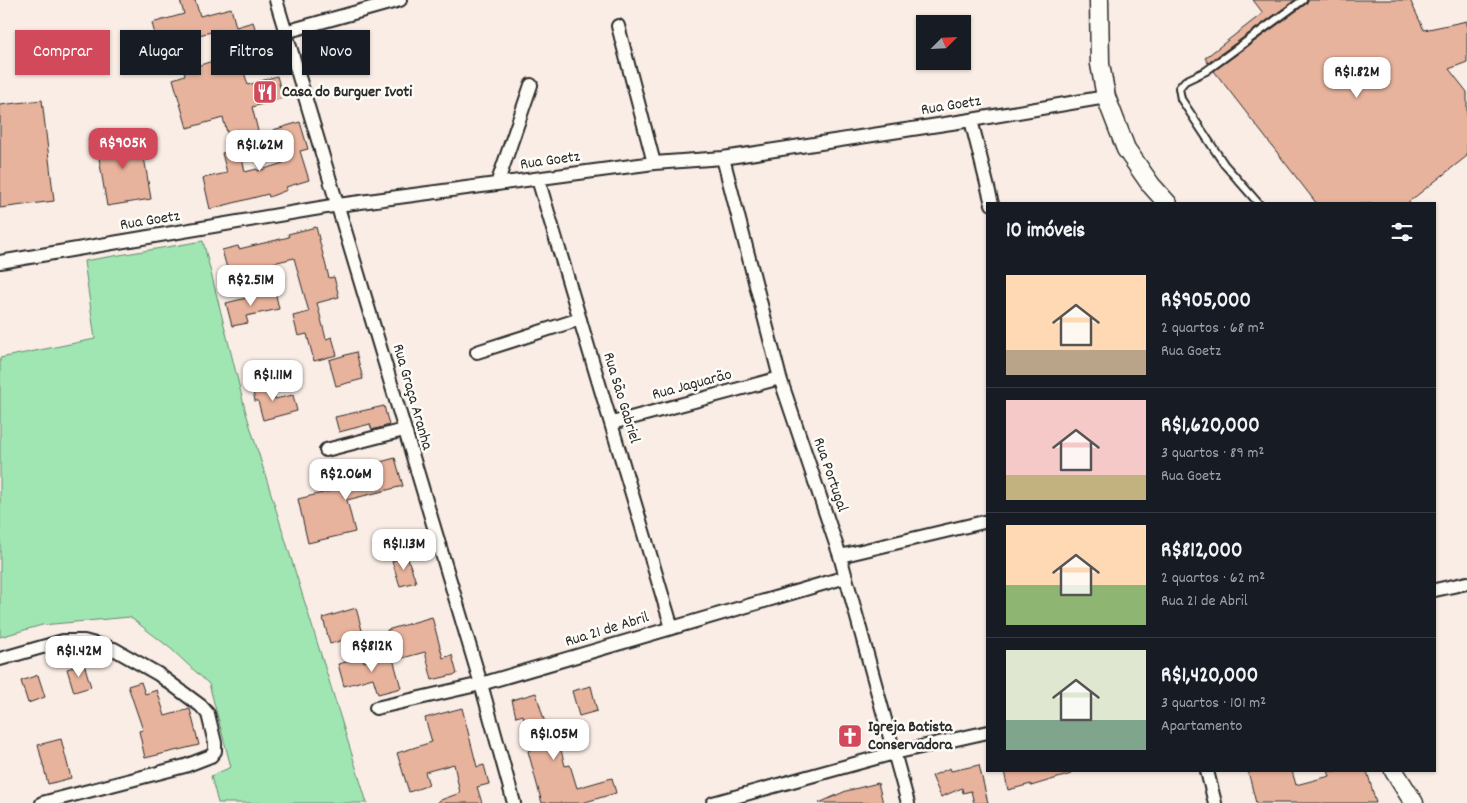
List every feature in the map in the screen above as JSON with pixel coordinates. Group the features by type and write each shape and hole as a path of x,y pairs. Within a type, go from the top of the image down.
{"main road":[{"path":"1099,0 1100,64 1106,97 1126,149 1151,185 1166,202"},
{"path":"1395,772 1414,803"}],"street":[{"name":"Rua Graça Aranha","path":"276,0 284,30"},
{"path":"292,30 400,0"},
{"path":"618,26 654,163"},
{"name":"Rua Graça Aranha","path":"292,55 481,684 514,803"},
{"path":"497,184 531,85"},
{"name":"Rua Goetz","path":"0,262 338,205 654,163 723,158 972,120 1106,97"},
{"path":"972,120 992,202"},
{"name":"Rua Portugal","path":"723,158 780,378 840,556 908,803"},
{"name":"Rua São Gabriel","path":"538,179 672,628"},
{"path":"477,352 580,320"},
{"name":"Rua Jaguarão","path":"612,423 780,378"},
{"path":"326,450 404,430"},
{"path":"840,556 986,522"},
{"name":"Rua 21 de Abril","path":"376,708 481,684 846,577"},
{"path":"1436,590 1467,583"},
{"path":"0,659 63,641 84,642 114,649 158,674 201,706 208,714 215,743 215,751 212,756 185,766 42,803"},
{"path":"713,803 894,753 986,732"},
{"path":"1207,772 1216,803"}],"lane":[{"path":"1257,202 1224,164 1182,99 1179,88 1185,81 1206,71 1303,0"}],"green space":[{"path":"203,241 246,413 367,803 218,803 211,776 231,767 209,684 170,648 130,617 42,625 0,637 0,358 95,339 84,261"}],"building":[{"path":"180,0 195,0 200,16 231,8 236,27 253,22 256,30 211,30 211,32 201,34 201,30 154,30 152,23 184,14"},
{"path":"1253,0 1295,0 1208,63 1205,58 1263,13"},
{"path":"1308,0 1410,0 1424,30 1467,21 1467,62 1449,69 1467,92 1467,156 1409,202 1315,202 1214,71 1306,4"},
{"path":"211,62 211,75 245,75 248,85 277,76 283,98 252,107 259,135 230,143 223,118 187,128 173,79 185,75 201,75 201,65"},
{"path":"42,100 54,201 0,208 0,105"},
{"path":"300,122 308,149 300,151 309,180 286,187 287,190 269,197 268,194 210,209 203,178 227,173 222,153 240,149 245,172 257,169 258,171 283,163 273,130"},
{"path":"140,133 151,199 107,206 96,140"},
{"path":"316,227 329,278 334,277 339,297 317,303 326,339 332,337 337,355 314,361 307,334 298,336 293,316 309,312 294,258 261,266 262,271 230,279 222,250 238,246 239,249 289,237 288,234"},
{"path":"275,291 279,309 246,316 248,323 232,326 226,303"},
{"path":"356,352 363,379 336,386 329,360"},
{"path":"271,382 275,399 293,395 297,411 263,420 258,401 255,401 252,387"},
{"path":"384,406 389,425 372,430 370,424 339,432 335,417"},
{"path":"395,458 403,486 347,500 355,532 308,543 298,499 355,485 351,470"},
{"path":"407,556 416,582 400,586 392,561"},
{"path":"356,608 363,634 330,644 323,618"},
{"path":"432,617 443,658 452,655 457,674 432,680 425,652 395,660 387,630"},
{"path":"392,655 401,688 378,694 373,678 344,686 338,664 363,658 364,662"},
{"path":"84,664 91,687 74,692 67,669"},
{"path":"38,675 45,697 28,703 21,681"},
{"path":"141,682 145,694 157,690 165,716 190,709 199,745 145,758 139,731 143,730 128,686"},
{"path":"591,686 597,711 579,716 572,691"},
{"path":"536,693 545,723 548,723 554,743 559,742 565,766 570,765 577,788 612,778 616,793 582,803 542,803 528,751 532,749 523,715 516,717 512,700"},
{"path":"462,708 477,767 484,765 489,784 477,787 482,803 438,803 438,801 460,793 454,764 425,772 429,785 409,792 397,753 432,742 425,718"},
{"path":"61,739 71,778 48,784 38,745"},
{"path":"979,765 988,803 974,803 971,791 963,793 962,788 941,797 932,776 950,768 951,771"},
{"path":"1004,772 1070,772 1071,774 1031,786 1031,784 1008,790"},
{"path":"1248,772 1292,772 1296,785 1330,776 1328,772 1367,772 1376,803 1256,803"},
{"path":"878,783 883,803 819,803 846,791"}],"place":[{"name":"Casa do Burguer Ivoti","path":"265,92"},
{"name":"Igreja Batista Conservadora","path":"850,736"}]}
